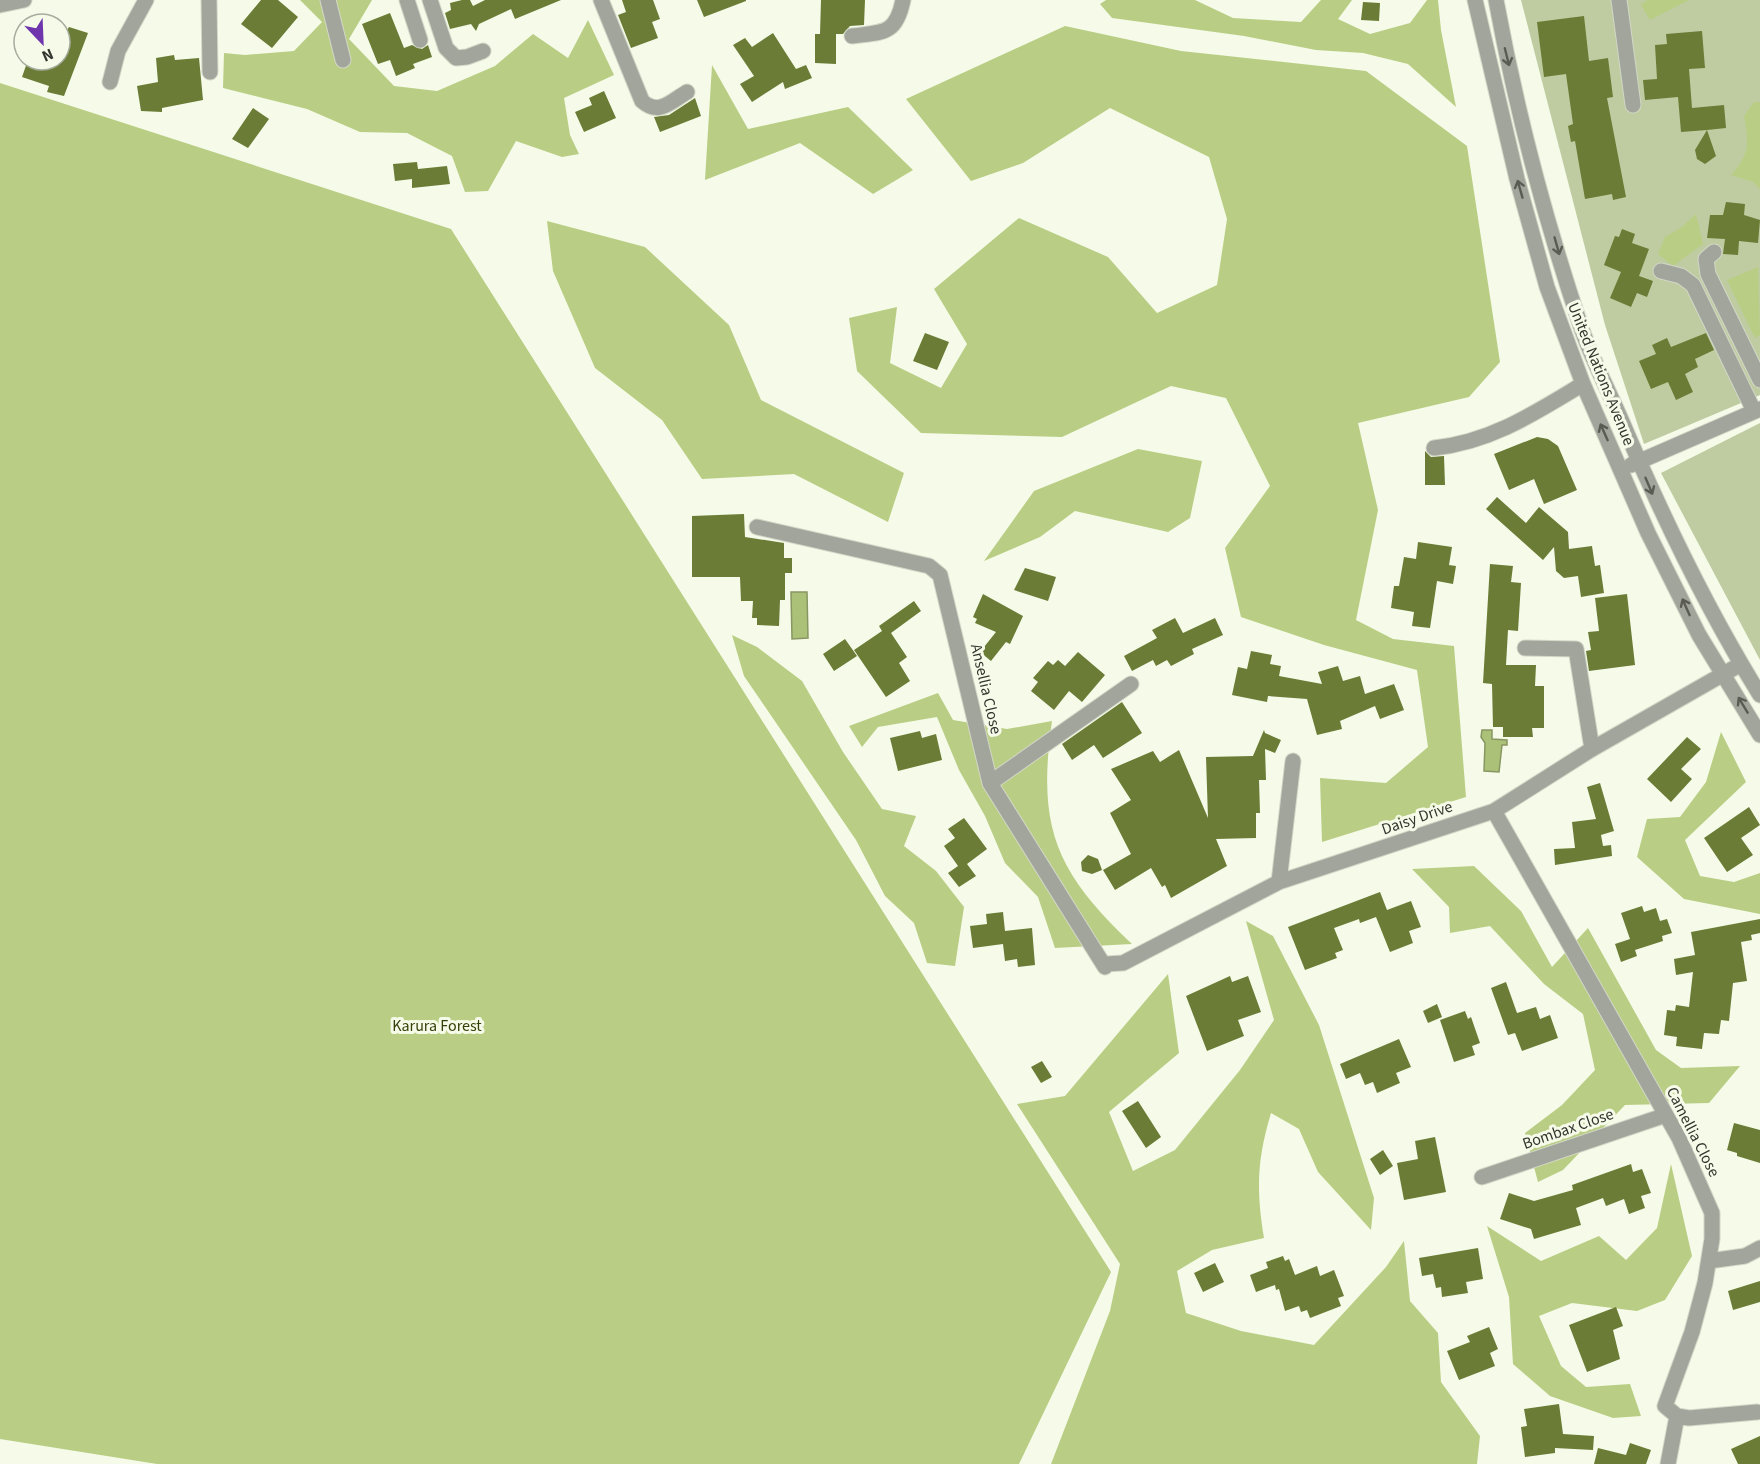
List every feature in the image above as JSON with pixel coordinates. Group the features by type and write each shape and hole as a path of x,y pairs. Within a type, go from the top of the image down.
{"street":[{"path":"0,5 24,0"},
{"path":"110,82 118,51 146,0"},
{"path":"209,0 210,72"},
{"path":"328,0 343,60"},
{"path":"407,0 420,40"},
{"path":"430,0 446,48 456,58 483,51"},
{"path":"601,0 642,101 650,108 658,109 687,92"},
{"path":"852,36 888,31 899,19 903,0"},
{"name":"United Nations Avenue","path":"1475,0 1517,179 1547,287 1583,384 1648,533 1699,635 1725,674 1760,735"},
{"name":"United Nations Avenue","path":"1496,0 1504,44 1539,186 1581,326 1639,462 1709,610 1760,695"},
{"path":"1619,0 1633,105"},
{"path":"1714,252 1706,259 1708,274 1760,380"},
{"path":"1620,469 1757,410 1693,285 1680,276 1661,271"},
{"path":"1434,448 1461,445 1511,427 1583,384"},
{"name":"Ansellia Close","path":"757,527 929,566 940,574 990,783 1105,967 1106,964"},
{"path":"1526,648 1576,649 1592,749"},
{"name":"Daisy Drive","path":"1106,964 1123,963 1279,882 1494,811 1592,749 1741,664"},
{"path":"990,783 1131,684"},
{"path":"1279,882 1293,761"},
{"name":"Camellia Close","path":"1494,811 1666,1115 1712,1213 1709,1261 1692,1332 1665,1406 1677,1416"},
{"name":"Bombax Close","path":"1482,1177 1666,1115"},
{"path":"1709,1261 1745,1256 1760,1248"},
{"path":"1668,1464 1677,1416 1689,1418 1757,1412"}],"shaded area":[{"path":"1521,0 1760,0 1760,395 1644,444 1605,325"},
{"path":"1760,423 1760,660 1661,473"},
{"path":"791,592 807,592 808,638 792,639"},
{"path":"1482,730 1492,730 1492,739 1507,740 1507,745 1502,745 1499,772 1484,771 1485,743 1481,737"}],"green space":[{"path":"300,0 372,0 349,39 394,86 437,91 495,66 533,34 568,58 588,20 614,75 564,98 570,135 579,154 562,157 516,141 488,191 465,192 452,156 407,133 360,132 307,109 223,88 224,53 245,55 294,51 322,22"},
{"path":"1106,0 1195,0 1233,18 1301,22 1321,0 1352,0 1338,19 1370,34 1410,23 1427,0 1438,0 1441,30 1456,107 1408,64 1363,53 1316,50 1244,36 1112,18 1100,4"},
{"path":"1647,0 1689,0 1650,20 1641,5"},
{"path":"1065,26 1181,51 1366,71 1467,146 1500,362 1469,397 1358,423 1378,510 1356,620 1393,639 1454,646 1466,797 1322,842 1320,778 1386,783 1428,747 1417,670 1324,645 1241,617 1225,548 1270,486 1226,398 1171,386 1062,437 921,433 857,371 849,318 897,307 890,363 941,388 967,344 934,289 1019,218 1108,257 1157,313 1217,285 1227,219 1209,157 1110,108 1023,163 971,181 906,99"},
{"path":"712,65 748,129 848,107 913,170 873,194 800,143 705,180"},
{"name":"Karura Forest","path":"0,83 451,229 1111,1272 1019,1464 157,1464 0,1439"},
{"path":"1754,102 1760,102 1760,189 1753,182 1731,175 1745,154 1747,133 1744,116"},
{"path":"1696,214 1703,244 1673,266 1658,254 1665,237 1682,227"},
{"path":"547,221 645,247 729,325 761,400 904,473 888,522 794,474 702,479 662,420 595,368 553,271"},
{"path":"1758,267 1760,335 1755,338 1727,280"},
{"path":"1138,449 1202,461 1190,518 1168,532 1075,511 1040,537 984,561 1034,491"},
{"path":"732,635 757,647 802,681 843,752 882,809 916,816 904,846 936,871 964,907 955,966 927,963 914,923 885,896 856,840 744,676"},
{"path":"938,693 953,720 1007,729 1052,721 1047,790 1050,819 1058,845 1069,869 1085,893 1132,944 1055,948 1038,897 1005,863 985,816 959,770 937,717 878,727 862,747 849,726"},
{"path":"1721,732 1746,782 1685,840 1700,876 1734,882 1760,873 1760,914 1684,899 1637,857 1647,819 1680,817 1706,782"},
{"path":"1474,866 1521,911 1552,967 1588,928 1656,1050 1681,1068 1740,1066 1709,1103 1625,1105 1563,1170 1538,1182 1525,1133 1562,1105 1595,1070 1583,1014 1544,984 1490,926 1450,933 1449,907 1412,869"},
{"path":"1246,921 1273,936 1319,1025 1374,1198 1371,1230 1318,1172 1299,1129 1271,1113 1259,1175 1264,1238 1212,1250 1177,1271 1186,1313 1241,1331 1314,1345 1386,1267 1404,1241 1410,1301 1438,1333 1441,1382 1480,1436 1477,1464 1051,1464 1110,1311 1120,1264 1017,1104 1065,1096 1168,974 1179,1053 1109,1112 1133,1171 1175,1150 1240,1070 1274,1020"},
{"path":"1671,1164 1692,1256 1665,1300 1637,1311 1572,1303 1539,1316 1561,1366 1586,1387 1630,1384 1641,1416 1613,1418 1550,1396 1513,1364 1509,1297 1487,1226 1541,1261 1599,1236 1626,1260 1657,1228"}],"building":[{"path":"261,0 278,0 298,17 272,48 241,24"},
{"path":"470,0 473,6 485,0 561,0 515,19 511,9 479,24 476,31 471,24 450,29 445,13 451,10 450,3"},
{"path":"622,0 653,0 660,19 652,22 658,38 631,48 618,15 626,12"},
{"path":"697,0 746,0 746,1 704,17"},
{"path":"821,0 865,0 864,25 850,26 843,34 836,34 836,64 815,63 815,34 820,34"},
{"path":"1363,2 1380,3 1379,21 1361,20"},
{"path":"390,13 404,48 412,45 422,49 428,45 432,57 413,64 415,68 396,76 390,60 378,64 362,24"},
{"path":"1584,16 1589,61 1608,58 1613,97 1607,98 1626,197 1613,200 1612,194 1585,199 1575,141 1571,142 1568,126 1573,124 1566,74 1544,77 1537,22"},
{"path":"72,28 88,33 64,96 47,92 49,86 22,77 24,72 72,72"},
{"path":"1702,31 1705,68 1689,69 1692,108 1724,105 1726,128 1681,132 1678,97 1645,100 1643,80 1657,79 1655,45 1667,44 1666,34"},
{"path":"773,33 796,69 806,65 812,78 785,89 783,82 752,102 740,84 754,76 733,45 745,38 752,47"},
{"path":"174,55 175,60 199,58 203,100 162,108 162,112 141,111 137,86 158,82 156,58"},
{"path":"604,91 616,118 584,132 575,112 592,105 589,98"},
{"path":"695,98 701,116 660,132 654,117 669,115"},
{"path":"253,108 269,119 248,148 232,139"},
{"path":"1707,130 1716,156 1705,164 1697,159 1695,150"},
{"path":"417,162 418,169 447,166 450,184 412,188 412,179 395,181 393,164"},
{"path":"1726,202 1745,204 1744,215 1760,220 1758,243 1739,241 1738,255 1723,254 1725,239 1707,238 1710,215 1723,215"},
{"path":"1622,229 1635,234 1632,243 1649,249 1639,276 1653,281 1647,297 1637,293 1631,307 1610,298 1621,272 1604,265 1615,236 1619,237"},
{"path":"925,333 949,342 937,370 913,361"},
{"path":"1706,333 1714,350 1695,359 1698,367 1685,374 1693,392 1676,400 1668,382 1651,389 1639,361 1656,354 1652,345 1667,338 1671,347"},
{"path":"1537,437 1548,439 1558,446 1577,490 1544,504 1534,479 1509,490 1494,454"},
{"path":"1425,451 1431,457 1444,456 1445,485 1425,485"},
{"path":"1497,497 1526,523 1539,507 1568,532 1569,549 1592,546 1595,566 1600,565 1604,593 1581,597 1578,576 1564,578 1556,571 1554,547 1543,560 1486,509"},
{"path":"744,514 745,537 784,543 784,558 792,558 792,573 785,573 785,600 780,600 779,626 757,625 757,618 752,618 753,601 741,601 740,577 692,577 692,516"},
{"path":"1418,542 1452,547 1449,565 1456,566 1453,584 1437,581 1430,628 1412,626 1414,612 1391,608 1394,586 1399,586 1404,557 1416,559"},
{"path":"1490,564 1513,566 1511,582 1521,583 1518,631 1508,630 1506,665 1536,665 1535,686 1544,686 1544,728 1532,728 1533,737 1503,737 1503,727 1493,727 1492,684 1483,683"},
{"path":"1025,568 1056,577 1048,601 1014,590"},
{"path":"983,594 1023,616 1010,644 1006,642 991,661 980,652 996,632 975,623 977,619 973,617"},
{"path":"1627,594 1635,665 1589,671 1586,651 1591,650 1588,632 1599,631 1595,598"},
{"path":"914,601 921,611 891,633 907,657 899,663 910,681 886,697 854,650 882,631 879,626"},
{"path":"1175,618 1183,633 1215,618 1223,635 1192,649 1194,654 1171,666 1167,660 1156,666 1153,660 1132,671 1124,656 1157,638 1152,630"},
{"path":"845,639 857,656 834,671 823,654"},
{"path":"1251,651 1272,655 1270,664 1281,666 1279,676 1322,684 1318,672 1338,666 1343,681 1360,676 1365,694 1394,684 1404,710 1380,719 1375,706 1340,721 1342,729 1317,735 1307,699 1268,696 1267,702 1232,695 1238,667 1247,669"},
{"path":"1078,652 1105,675 1082,702 1069,691 1054,710 1031,691 1038,682 1033,678 1048,661 1053,665 1058,660 1065,666"},
{"path":"1122,702 1142,733 1103,758 1094,745 1072,760 1062,744"},
{"path":"1264,730 1265,733 1281,740 1275,753 1265,749 1266,780 1259,780 1260,813 1256,813 1256,838 1216,839 1227,866 1171,898 1165,885 1162,887 1151,868 1115,890 1103,870 1131,854 1110,813 1131,800 1111,769 1153,751 1160,762 1179,750 1208,818 1206,757 1253,756"},
{"path":"920,731 922,738 936,734 942,760 898,771 890,738"},
{"path":"1687,737 1701,749 1681,769 1692,779 1671,802 1647,779"},
{"path":"1600,783 1614,831 1601,835 1603,846 1611,845 1612,856 1555,865 1554,849 1575,848 1572,822 1596,819 1587,787"},
{"path":"1749,807 1760,825 1741,838 1753,855 1727,872 1704,838"},
{"path":"964,818 987,849 967,864 976,876 959,887 948,873 958,866 944,846 955,838 948,829"},
{"path":"1088,855 1098,859 1102,870 1092,874 1082,871 1081,862"},
{"path":"1380,892 1387,910 1411,901 1421,927 1409,931 1413,943 1390,952 1376,917 1360,923 1359,919 1334,928 1343,950 1335,953 1337,958 1305,970 1288,927"},
{"path":"1642,906 1644,912 1656,908 1660,921 1667,919 1672,933 1662,936 1663,941 1635,950 1637,956 1621,962 1615,944 1630,939 1621,913"},
{"path":"1003,912 1005,931 1032,928 1035,965 1018,967 1017,959 1005,961 1003,944 973,948 970,926 987,924 986,914"},
{"path":"1760,919 1760,933 1751,935 1752,940 1741,942 1747,981 1733,983 1729,1021 1721,1020 1719,1034 1704,1033 1702,1049 1676,1046 1677,1037 1664,1035 1667,1010 1675,1011 1676,1005 1689,1007 1693,972 1676,975 1674,959 1695,955 1691,932"},
{"path":"1230,976 1232,982 1248,976 1261,1012 1238,1020 1244,1036 1207,1051 1186,996"},
{"path":"1506,982 1517,1013 1536,1007 1540,1019 1550,1015 1558,1038 1522,1051 1515,1033 1508,1035 1491,988"},
{"path":"1437,1004 1442,1017 1428,1023 1423,1011"},
{"path":"1465,1011 1468,1019 1471,1017 1480,1043 1472,1046 1475,1055 1454,1062 1440,1020"},
{"path":"1399,1039 1411,1067 1396,1073 1400,1083 1377,1093 1373,1082 1365,1085 1360,1073 1346,1079 1340,1064"},
{"path":"1042,1061 1052,1077 1041,1083 1031,1067"},
{"path":"1138,1101 1161,1137 1146,1148 1122,1111"},
{"path":"1734,1123 1760,1130 1760,1163 1737,1156 1737,1153 1727,1150"},
{"path":"1435,1137 1446,1192 1404,1200 1397,1163 1418,1159 1415,1141"},
{"path":"1383,1150 1393,1166 1380,1175 1370,1159"},
{"path":"1631,1164 1633,1172 1642,1169 1651,1193 1641,1196 1645,1208 1629,1214 1624,1199 1606,1206 1603,1198 1576,1208 1581,1225 1534,1239 1531,1229 1500,1219 1509,1193 1534,1201 1573,1190 1572,1185"},
{"path":"1478,1248 1483,1279 1466,1282 1468,1293 1442,1297 1441,1287 1436,1288 1433,1274 1422,1276 1419,1258"},
{"path":"1283,1256 1285,1261 1289,1259 1295,1275 1317,1266 1320,1276 1334,1270 1344,1296 1338,1298 1341,1306 1310,1318 1307,1310 1301,1312 1299,1306 1285,1311 1279,1289 1276,1290 1275,1285 1256,1292 1250,1275 1268,1268 1266,1262"},
{"path":"1215,1263 1224,1282 1203,1292 1194,1273"},
{"path":"1760,1281 1760,1302 1733,1310 1728,1291"},
{"path":"1616,1307 1623,1326 1613,1330 1620,1359 1587,1372 1569,1325"},
{"path":"1489,1327 1498,1349 1490,1353 1495,1366 1459,1380 1447,1351 1470,1342 1467,1336"},
{"path":"1559,1404 1563,1434 1594,1436 1593,1450 1555,1448 1555,1453 1525,1457 1521,1427 1527,1426 1524,1409"},
{"path":"1760,1436 1760,1464 1738,1464 1731,1449"},
{"path":"1630,1443 1651,1450 1646,1464 1594,1464 1598,1448 1626,1455"}]}
